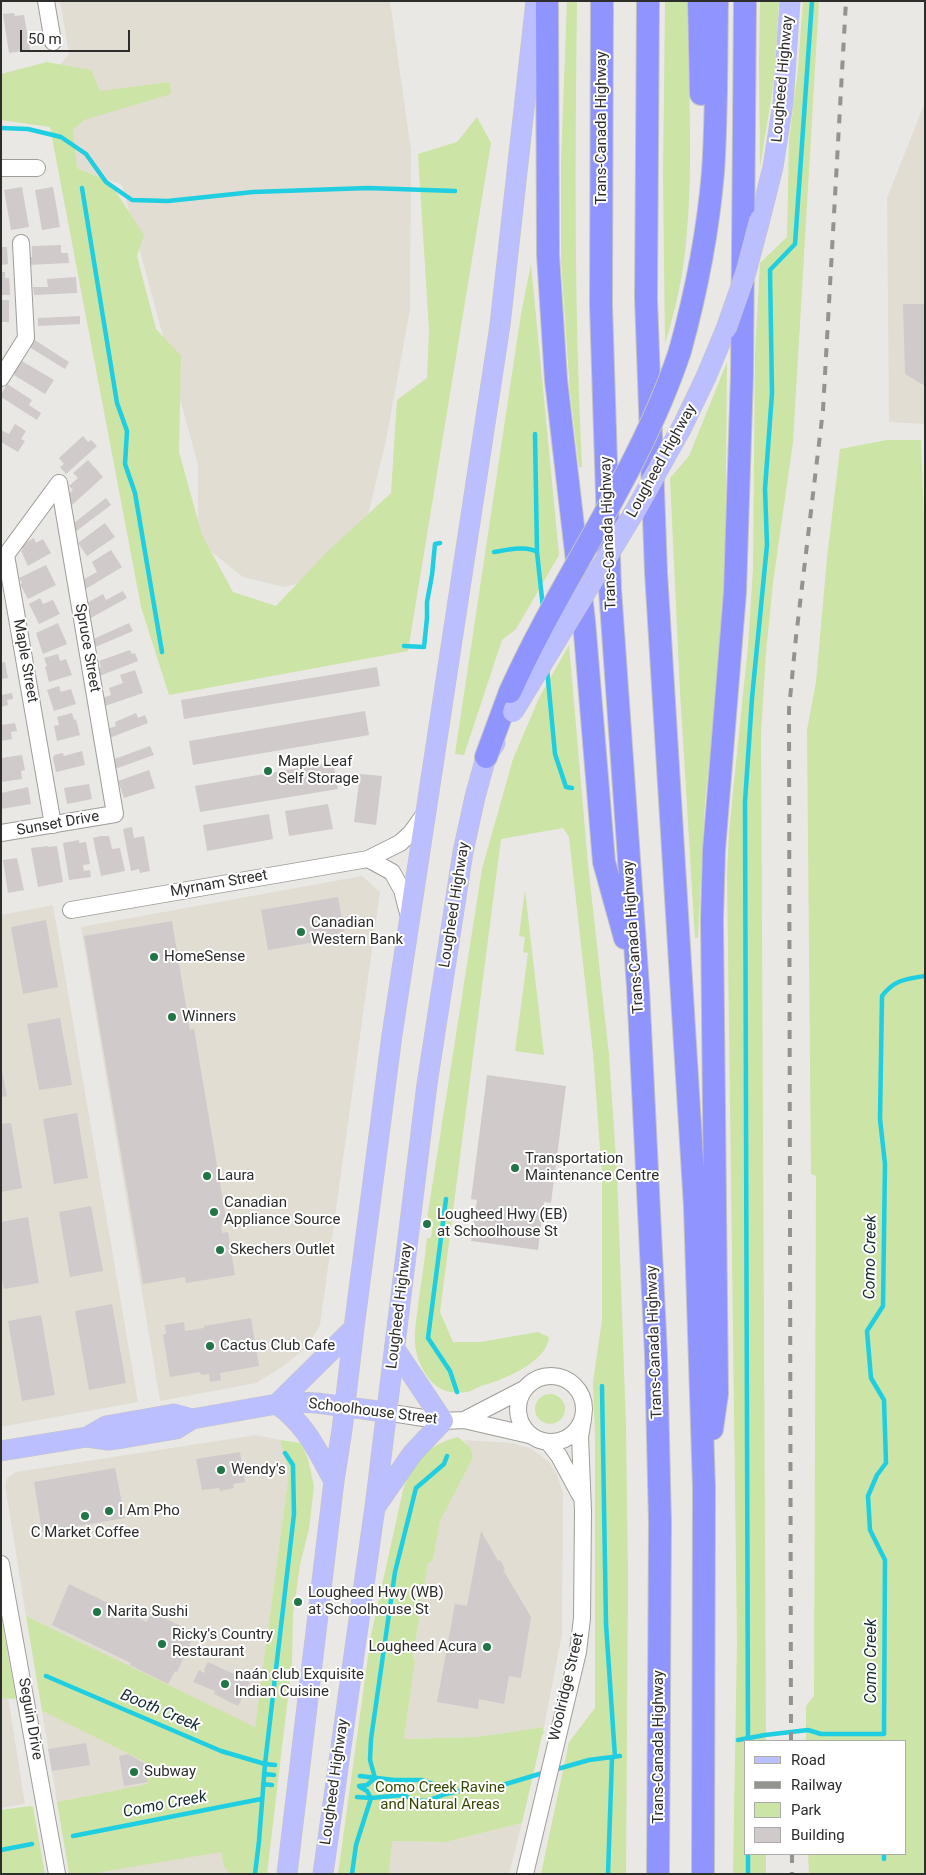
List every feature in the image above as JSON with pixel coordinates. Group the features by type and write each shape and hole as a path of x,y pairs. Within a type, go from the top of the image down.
{"highway":[{"path":"547,1 548,255 556,380 584,621 604,862 638,987"},
{"name":"Trans-Canada Highway","path":"602,1 601,305 610,569 638,987 656,1354 660,1492 658,1874"},
{"path":"648,1 646,298 654,523 695,1207 704,1488 703,1874"},
{"path":"698,1 703,209 698,270"},
{"path":"486,758 512,702 523,663 654,420 680,351 689,319 707,222 713,172 717,1"},
{"path":"704,1488 717,1394 712,920 714,850 735,592 742,374 745,1"}],"main road":[{"path":"287,1874 334,1481 410,917 500,325 536,1"},
{"name":"Lougheed Highway","path":"512,702 635,511 682,427 726,329 746,272 773,167 783,103 790,1"},
{"name":"Lougheed Highway","path":"323,1874 375,1508 385,1412 395,1349 427,1084 458,881 475,797 486,758"},
{"path":"334,1481 307,1431 292,1414 277,1404 354,1328"},
{"path":"375,1508 412,1454 444,1421 395,1349"},
{"name":"Schoolhouse Street","path":"1,1451 87,1436 108,1440 176,1429 192,1418 277,1404 317,1403 385,1412"}],"street":[{"path":"46,1 53,42"},
{"path":"1,168 37,168"},
{"path":"1,378 26,338 21,243"},
{"name":"Spruce Street","path":"59,483 115,814"},
{"name":"Maple Street","path":"53,825 6,555 59,483"},
{"name":"Myrnam Street","path":"71,910 368,859 400,844 411,833 426,811"},
{"name":"Sunset Drive","path":"1,833 115,814"},
{"path":"368,859 392,872 402,890 410,917"},
{"path":"544,1376 566,1379 582,1395 585,1411 583,1420 578,1430 560,1442 538,1441 529,1435 518,1418 519,1398 529,1383 544,1376"},
{"name":"Schoolhouse Street","path":"464,1420 524,1389"},
{"name":"Schoolhouse Street","path":"385,1412 444,1421 464,1420 515,1430 529,1435"},
{"name":"Woolridge Street","path":"525,1874 554,1745 576,1660 581,1631 583,1527 580,1437 583,1420"},
{"name":"Woolridge Street","path":"549,1443 559,1456 581,1497"},
{"name":"Seguin Drive","path":"1,1564 57,1874"}],"shaded area":[{"path":"60,1 390,1 411,151 410,310 386,440 355,569 284,587 243,577 198,541 198,465 122,185 72,166 53,73 69,54"},
{"path":"925,102 925,424 889,422 887,198"},
{"path":"362,876 380,892 320,1325 306,1348 282,1367 256,1383 160,1401 81,927"},
{"path":"53,905 138,1402 1,1427 1,915"},
{"path":"256,1435 280,1440 289,1472 255,1728 26,1616 5,1485 7,1478 16,1472"},
{"path":"464,1440 513,1443 532,1449 549,1462 557,1475 563,1493 562,1634 544,1727 477,1737 404,1739 415,1662 413,1657 428,1564 433,1560 440,1521 473,1458 471,1448"},
{"path":"8,1697 25,1804 1,1808 1,1698"},
{"path":"42,1711 145,1762 149,1784 57,1802"},
{"path":"522,1823 509,1874 389,1874 391,1841 446,1842"},
{"path":"254,1841 250,1874 67,1874 69,1873"}],"green space":[{"path":"567,1 577,1 576,292 582,467 579,467 570,392 561,260 561,161"},
{"path":"665,1 687,1 690,183 685,256 678,294 665,344 663,178"},
{"path":"760,1 779,1 774,80 760,168 759,63"},
{"path":"803,1 819,1 793,442 773,583 766,652 761,734 766,1740 744,1740 744,1855 766,1855 766,1874 733,1874 737,1641 727,875 729,831 748,646 753,569 755,354 760,263 787,237 789,141 798,69"},
{"path":"47,62 91,70 100,91 170,82 171,94 84,120 73,130 77,168 109,181 144,235 137,256 156,329 181,356 179,452 202,535 233,592 276,606 328,551 391,493 397,400 427,378 429,330 418,154 457,142 477,117 491,143 408,651 169,695 141,607 50,127 1,120 1,74"},
{"path":"531,264 559,555 516,629 502,640 464,755 455,754 521,314"},
{"path":"727,362 725,577 722,634 705,803 698,938 695,938 680,691 670,478 689,456"},
{"path":"887,440 921,440 925,547 925,1874 809,1874 808,1855 906,1855 906,1740 806,1740 806,1706 814,1696 816,1176 811,1174 807,730 816,682 827,558 840,449"},
{"path":"569,645 588,864 609,1055 617,1173 626,1427 628,1580 626,1874 541,1874 569,1742 595,1708 595,1435 593,1382 602,1320 602,1176 593,1053 569,837 563,828 501,839 440,1312 453,1342 480,1342 538,1332 549,1337 540,1355 522,1369 469,1392 457,1393 441,1389 429,1379 419,1360 415,1341 427,1238 431,1238 433,1222 427,1221 427,1219 482,869 513,759 539,698"},
{"path":"525,890 544,1055 515,1051 528,953 523,952 525,937 519,936"},
{"path":"550,1394 560,1399 565,1409 560,1419 550,1424 540,1419 535,1409 540,1399"},
{"name":"Como Creek Ravine and Natural Areas","path":"458,1437 471,1448 473,1458 440,1521 433,1560 428,1564 413,1657 415,1662 404,1739 477,1737 544,1727 543,1731 545,1731 542,1736 522,1823 446,1842 392,1841 389,1874 338,1874 371,1635 403,1490 412,1470 423,1455 438,1444"},
{"path":"280,1440 301,1443 308,1459 314,1486 309,1529 300,1565 293,1614 292,1663 267,1874 230,1873 224,1866 221,1852 90,1874 69,1873 57,1802 148,1784 145,1762 42,1711 26,1616 255,1727 289,1472"},
{"path":"1,1617 16,1699 1,1698"},
{"path":"33,1807 45,1874 1,1874 1,1810"}],"building":[{"path":"14,13 15,16 24,15 30,50 9,53 3,14"},
{"path":"22,187 29,227 11,230 4,190"},
{"path":"53,187 60,227 42,230 35,190"},
{"path":"61,245 61,253 68,253 69,263 28,265 28,257 32,257 32,246"},
{"path":"1,247 7,247 8,264 1,265"},
{"path":"1,272 5,272 5,278 9,278 10,295 1,295"},
{"path":"76,277 77,293 34,295 33,287 48,287 47,279"},
{"path":"1,300 9,300 9,322 1,322"},
{"path":"903,304 925,304 925,386 905,374"},
{"path":"80,316 80,324 38,326 38,318"},
{"path":"33,339 69,362 65,369 29,347"},
{"path":"20,360 54,380 45,394 12,374"},
{"path":"7,384 32,400 29,405 41,413 37,420 1,397"},
{"path":"15,424 26,431 21,439 25,441 18,452 1,442 1,430 9,434"},
{"path":"83,436 88,442 91,440 97,446 66,474 60,467 64,464 59,458"},
{"path":"88,460 103,477 72,505 65,497 73,490 69,486 78,478 73,473"},
{"path":"106,498 111,505 75,532 70,526"},
{"path":"105,523 115,537 87,556 78,543"},
{"path":"34,538 36,543 43,539 51,553 28,566 20,546"},
{"path":"111,550 122,567 84,590 79,582 97,572 92,562"},
{"path":"46,565 56,585 28,599 19,578"},
{"path":"123,591 127,598 89,619 85,604 103,594 106,600"},
{"path":"40,598 43,604 53,600 60,614 39,624 29,604"},
{"path":"58,623 67,644 43,654 36,633"},
{"path":"129,623 133,631 93,648 89,641"},
{"path":"130,650 132,654 135,653 138,661 97,677 94,670 101,667 99,661"},
{"path":"58,654 60,661 66,659 72,675 49,682 44,658"},
{"path":"5,662 8,678 1,679 1,663"},
{"path":"377,667 380,686 184,719 181,700"},
{"path":"135,670 143,693 102,707 100,699 111,695 109,688 123,683 120,675"},
{"path":"59,686 61,692 71,689 76,704 54,711 47,690"},
{"path":"12,693 13,699 7,700 8,705 1,707 1,695"},
{"path":"365,711 369,735 193,765 189,741"},
{"path":"72,713 74,720 76,719 80,735 57,741 54,726 59,725 57,717"},
{"path":"136,713 138,718 145,715 148,723 107,739 104,730 116,726 115,722"},
{"path":"15,723 17,731 11,732 12,739 1,741 1,725"},
{"path":"150,746 154,755 112,770 109,761"},
{"path":"82,751 85,765 56,772 54,755 63,753 64,756"},
{"path":"22,755 25,770 21,771 22,779 1,782 1,758"},
{"path":"333,762 338,789 200,812 195,786"},
{"path":"149,770 155,788 124,798 118,781"},
{"path":"360,774 382,776 376,825 354,822"},
{"path":"89,784 92,799 67,804 64,788"},
{"path":"28,787 31,804 1,809 1,793"},
{"path":"328,804 333,829 289,836 285,811"},
{"path":"269,814 273,839 207,851 203,825"},
{"path":"132,827 134,838 144,836 150,871 140,873 139,869 131,871 123,829"},
{"path":"109,836 112,849 120,848 125,871 101,876 93,838"},
{"path":"79,840 79,843 86,842 90,864 83,865 84,871 90,870 91,877 69,880 63,843"},
{"path":"57,846 63,882 38,887 31,848"},
{"path":"17,858 24,890 8,893 3,860"},
{"path":"338,897 345,937 268,950 261,910"},
{"path":"46,920 58,987 23,994 11,927"},
{"path":"172,921 190,1030 194,1029 227,1225 221,1226 222,1233 228,1232 235,1275 186,1283 185,1277 143,1284 84,936"},
{"path":"60,1018 72,1085 39,1090 27,1024"},
{"path":"1,1066 7,1096 1,1097"},
{"name":"Transportation Maintenance Centre","path":"487,1075 566,1086 551,1203 544,1202 538,1250 471,1241 477,1200 471,1199"},
{"path":"77,1113 88,1178 54,1184 43,1119"},
{"path":"11,1123 22,1188 1,1192 1,1124"},
{"path":"91,1206 103,1271 70,1277 59,1212"},
{"path":"28,1217 39,1283 4,1289 1,1275 1,1222"},
{"path":"112,1304 126,1383 89,1390 75,1311"},
{"path":"41,1315 55,1395 22,1401 8,1321"},
{"path":"251,1318 259,1366 220,1373 221,1380 210,1382 209,1374 201,1375 200,1372 170,1377 163,1335 166,1334 165,1325 184,1322 185,1331"},
{"name":"Wendy's","path":"240,1452 245,1482 233,1484 234,1488 220,1491 219,1488 202,1490 196,1459"},
{"path":"115,1468 125,1518 42,1532 34,1482"},
{"name":"Lougheed Acura","path":"481,1531 498,1561 500,1560 505,1569 503,1570 531,1617 521,1678 509,1676 504,1704 479,1699 478,1709 437,1702 455,1604 467,1606"},
{"path":"69,1584 147,1622 152,1612 195,1633 177,1672 175,1671 168,1684 130,1665 131,1663 52,1625"},
{"name":"naán club Exquisite Indian Cuisine","path":"208,1662 234,1674 235,1671 242,1675 240,1678 250,1682 238,1706 214,1694 215,1691 193,1682 199,1670 204,1673"},
{"path":"86,1743 90,1765 52,1771 48,1749"},
{"name":"Subway","path":"128,1754 144,1763 148,1782 124,1786 119,1756"}],"waterway":[{"path":"748,1740 745,802 752,698 767,545 765,489 772,393 770,270 795,244 812,1"},
{"path":"1,128 28,129 61,137 86,154 106,182 132,200 168,201 253,192 368,188 455,191"},
{"path":"82,188 117,403 127,431 125,464 135,493 162,652"},
{"path":"535,434 537,552"},
{"path":"404,646 424,647 427,602 435,544 440,543"},
{"path":"494,552 522,548 537,552 543,608"},
{"path":"547,669 555,754 566,787 572,788"},
{"name":"Como Creek","path":"738,1740 808,1730 821,1734 884,1734 885,1560 870,1530 868,1496 877,1475 886,1463 884,1400 871,1378 867,1331 883,1306 885,1164 880,1119 882,996 896,983 925,976"},
{"path":"446,1199 428,1338 450,1371 457,1392"},
{"path":"602,1386 606,1624 615,1757"},
{"path":"255,1874 265,1764 294,1514 293,1465 285,1453"},
{"path":"375,1778 370,1760 371,1739 395,1572 416,1488 444,1464 447,1456"},
{"name":"Booth Creek","path":"46,1676 221,1751 265,1764 275,1765"},
{"name":"Como Creek","path":"554,1770 589,1760 620,1756"},
{"path":"608,1874 612,1757"},
{"name":"Como Creek","path":"360,1776 394,1780 421,1780 433,1784 446,1794 472,1788 496,1787 546,1772"},
{"path":"264,1774 274,1775"},
{"path":"359,1786 367,1785 375,1778"},
{"path":"263,1784 272,1785"},
{"path":"360,1787 367,1791 371,1798"},
{"path":"352,1874 356,1845 371,1798 403,1795 414,1800 426,1801 446,1794"},
{"path":"357,1797 371,1798"},
{"name":"Como Creek","path":"73,1836 261,1799"},
{"name":"Como Creek","path":"1,1850 32,1844"},
{"path":"748,1855 748,1874"}],"railway":[{"path":"791,1740 789,709 823,410 846,1"},
{"path":"792,1855 792,1874"}],"place":[{"name":"Maple Leaf Self Storage","path":"268,771"},
{"name":"Canadian Western Bank","path":"301,932"},
{"name":"HomeSense","path":"154,957"},
{"name":"Winners","path":"172,1017"},
{"name":"Transportation Maintenance Centre","path":"515,1168"},
{"name":"Laura","path":"207,1176"},
{"name":"Canadian Appliance Source","path":"214,1212"},
{"name":"Lougheed Hwy (EB) at Schoolhouse St","path":"427,1224"},
{"name":"Skechers Outlet","path":"220,1250"},
{"name":"Cactus Club Cafe","path":"210,1346"},
{"name":"Wendy's","path":"221,1470"},
{"name":"I Am Pho","path":"109,1511"},
{"name":"C Market Coffee","path":"85,1516"},
{"name":"Lougheed Hwy (WB) at Schoolhouse St","path":"298,1602"},
{"name":"Narita Sushi","path":"97,1612"},
{"name":"Ricky's Country Restaurant","path":"162,1644"},
{"name":"Lougheed Acura","path":"487,1647"},
{"name":"naán club Exquisite Indian Cuisine","path":"225,1684"},
{"name":"Subway","path":"134,1772"}]}
